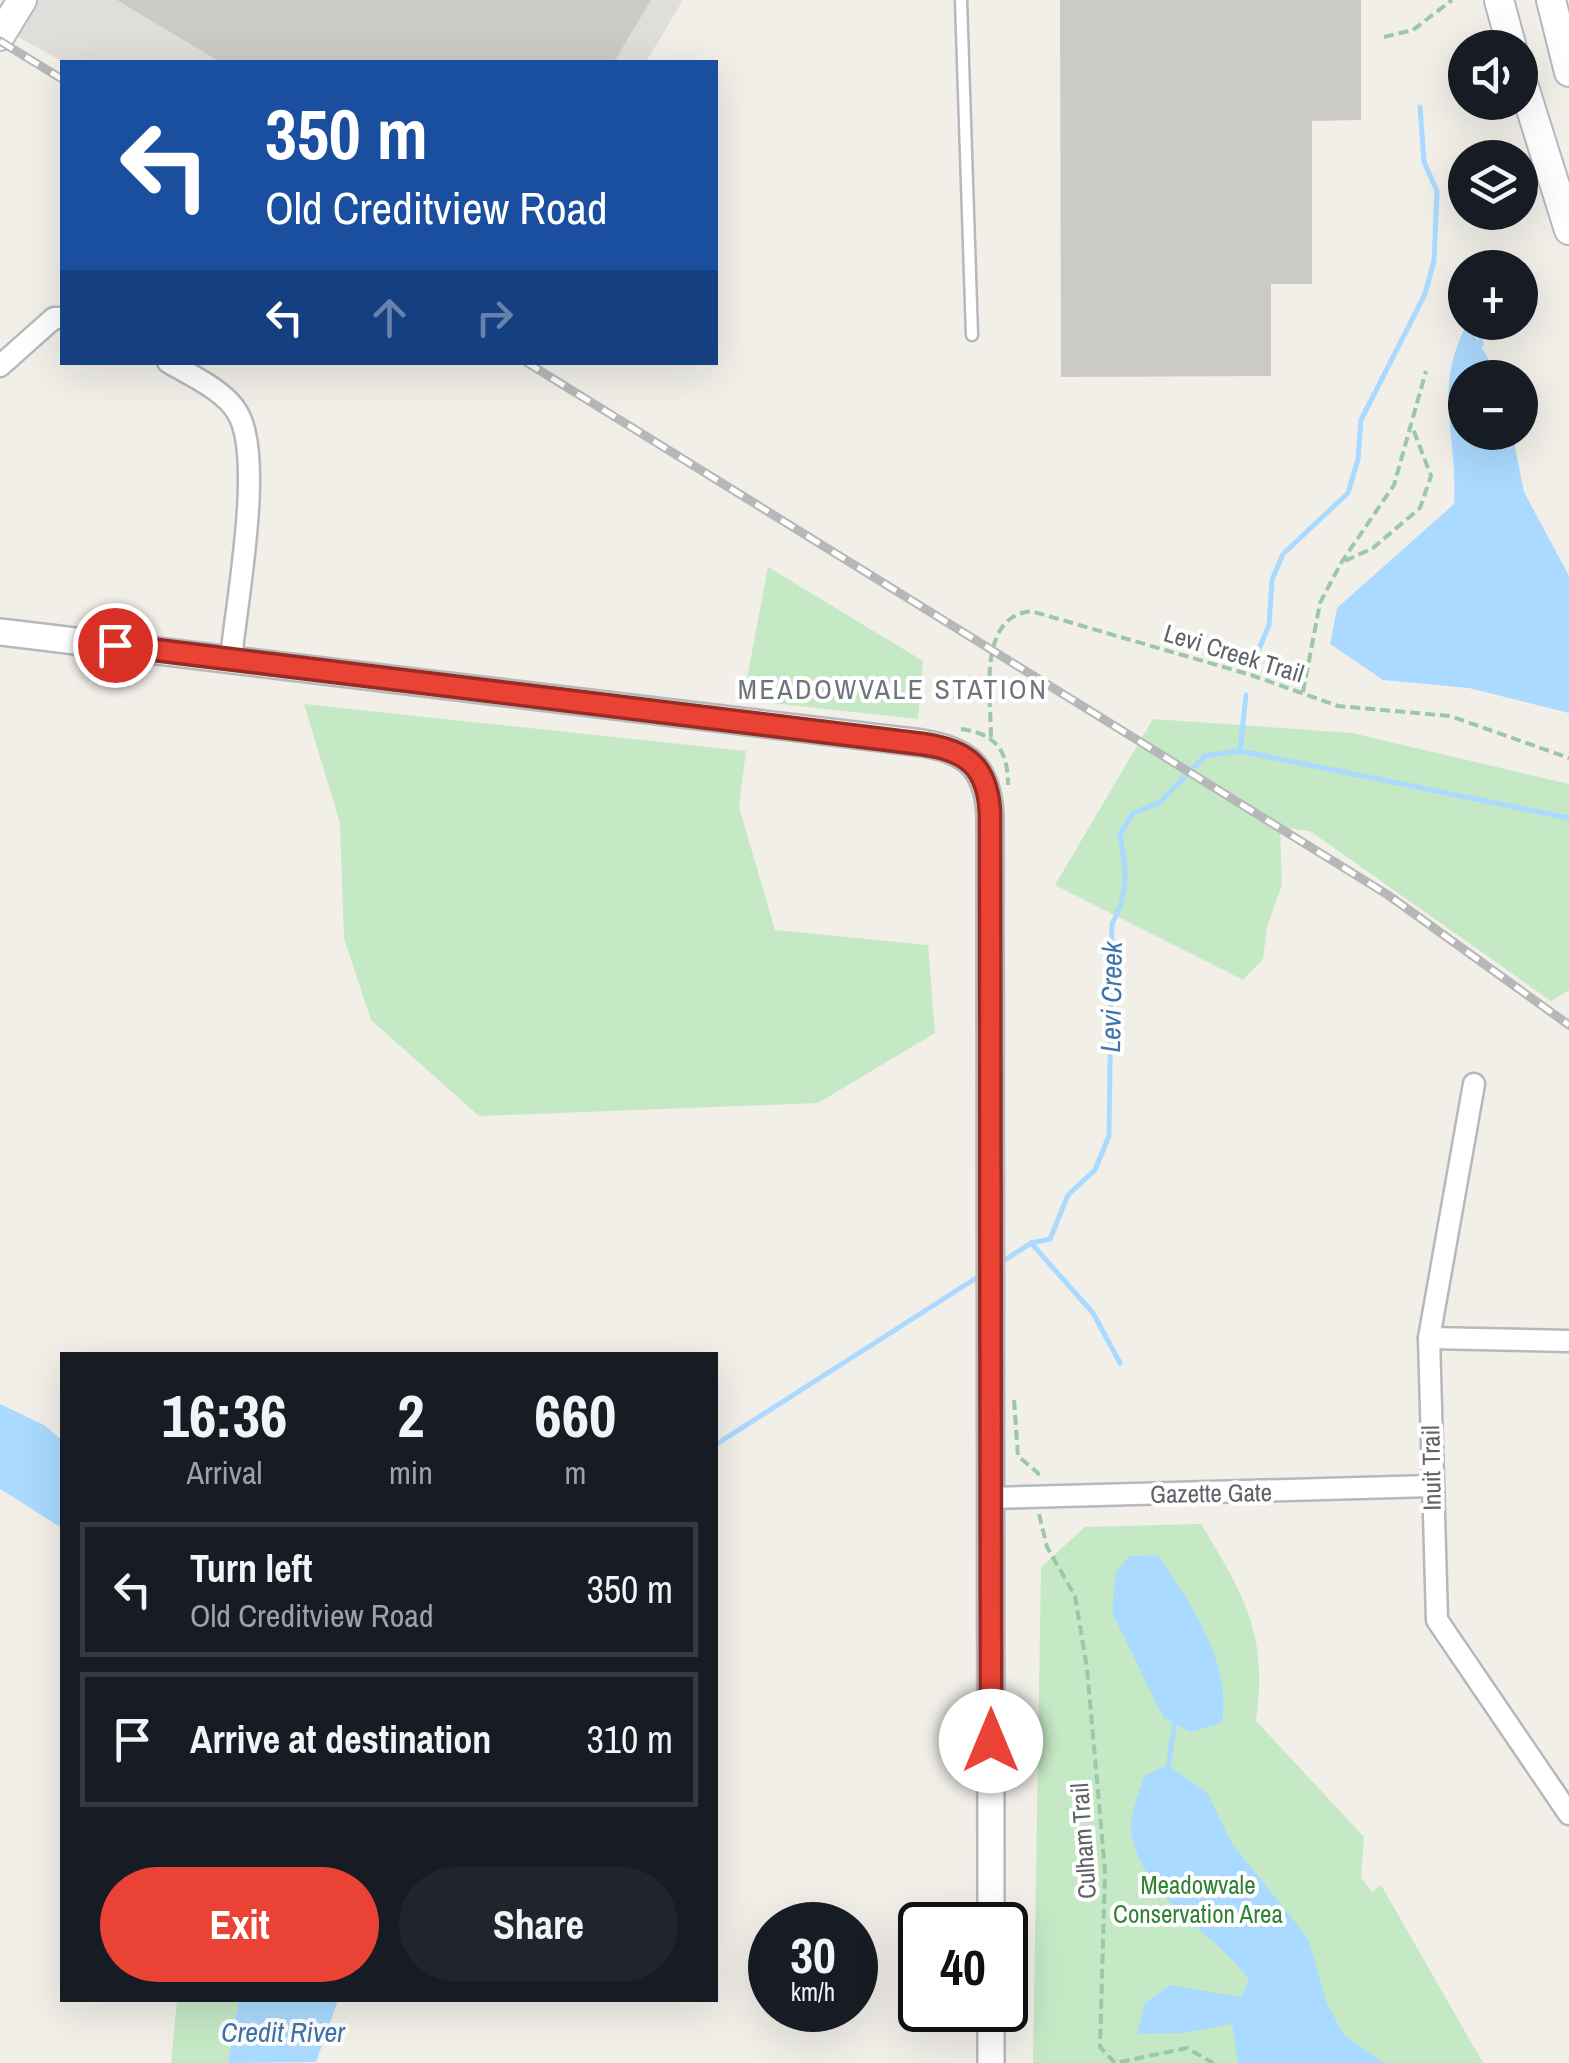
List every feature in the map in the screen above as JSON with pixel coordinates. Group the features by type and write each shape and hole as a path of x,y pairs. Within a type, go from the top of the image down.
{"main road":[{"path":"0,36 22,0"},
{"path":"1499,0 1507,30"},
{"path":"1551,0 1569,72"},
{"path":"1534,120 1569,230"}],"street":[{"path":"0,366 54,318 60,318"},
{"path":"173,365 205,384 237,412 252,457 230,659"},
{"path":"0,632 922,744 961,752 983,774 989,792 992,1217 991,1902"},
{"name":"Inuit Trail","path":"1474,1084 1429,1338 1437,1620 1569,1814"},
{"path":"1429,1338 1569,1340"},
{"name":"Gazette Gate","path":"990,1498 1431,1486"},
{"path":"991,2032 992,2063"}],"lane":[{"path":"962,0 972,335"}],"path":[{"path":"1384,36 1413,30 1452,0"},
{"path":"1302,692 1320,603 1340,563 1394,484 1426,371"},
{"path":"1340,563 1373,548 1420,508 1431,476 1412,426"},
{"name":"Levi Creek Trail","path":"991,737 994,649 1005,620 1016,613 1050,614 1356,711 1450,716 1569,758"},
{"path":"1014,1393 1018,1456 1038,1474"},
{"name":"Culham Trail","path":"1039,1514 1047,1547 1075,1596 1086,1668 1105,1871 1100,2047 1114,2063 1187,2048 1213,2063"}],"shaded area":[{"path":"37,0 683,0 647,60 60,60 15,35"}],"green space":[{"path":"768,567 923,661 918,719 743,700"},
{"path":"304,704 746,751 739,807 775,930 928,945 935,1033 818,1103 479,1116 371,1020 344,938 340,823"},
{"path":"1153,719 1352,733 1569,784 1569,990 1551,1001 1310,831 1280,827 1282,885 1267,927 1263,959 1243,980 1055,885"},
{"name":"Meadowvale Conservation Area","path":"1201,1524 1250,1617 1259,1663 1256,1721 1364,1837 1361,1878 1372,1892 1381,1885 1483,2063 1033,2063 1041,1567 1085,1527"},
{"path":"177,2002 239,2002 228,2063 171,2063"}],"water":[{"path":"1460,340 1477,340 1489,360 1454,360"},
{"path":"1452,450 1515,450 1524,492 1569,576 1569,713 1469,688 1383,680 1330,644 1337,608 1454,504"},
{"path":"0,1404 44,1425 60,1438 60,1527 0,1489"},
{"path":"1158,1555 1195,1613 1221,1678 1222,1723 1190,1732 1163,1717 1112,1612 1116,1572 1130,1556"},
{"path":"1167,1765 1207,1792 1232,1844 1308,1938 1327,2004 1344,2035 1384,2063 1238,2063 1232,2024 1184,2033 1137,2034 1145,2003 1170,1985 1241,1997 1249,1979 1161,1892 1137,1852 1131,1823 1144,1776"},
{"name":"Credit River","path":"239,2002 337,2002 316,2062 228,2063"}],"building":[{"path":"117,0 651,0 615,60 217,60"},
{"path":"1060,0 1361,0 1361,120 1312,121 1312,284 1271,284 1271,376 1061,377"}],"waterway":[{"path":"1254,661 1269,625 1272,580 1283,554 1348,493 1358,459 1361,420 1425,294 1434,261 1437,191 1424,162 1420,107"},
{"path":"1480,340 1481,344"},
{"path":"1240,751 1246,695"},
{"name":"Levi Creek","path":"997,1265 1031,1243 1050,1239 1068,1195 1095,1170 1109,1136 1112,924 1122,901 1125,880 1120,834 1133,813 1159,803 1205,756 1240,751 1569,818"},
{"path":"1031,1243 1093,1313 1120,1363"},
{"name":"Levi Creek","path":"718,1443 984,1273"},
{"path":"1168,1769 1175,1720"}],"railway":[{"path":"0,41 60,78"},
{"path":"531,365 1388,895 1569,1025"}],"district":[{"name":"MEADOWVALE STATION","path":"893,689"}],"route":[{"path":"115,645 942,746 972,760 983,774 989,792 990,814 991,1741"}]}
